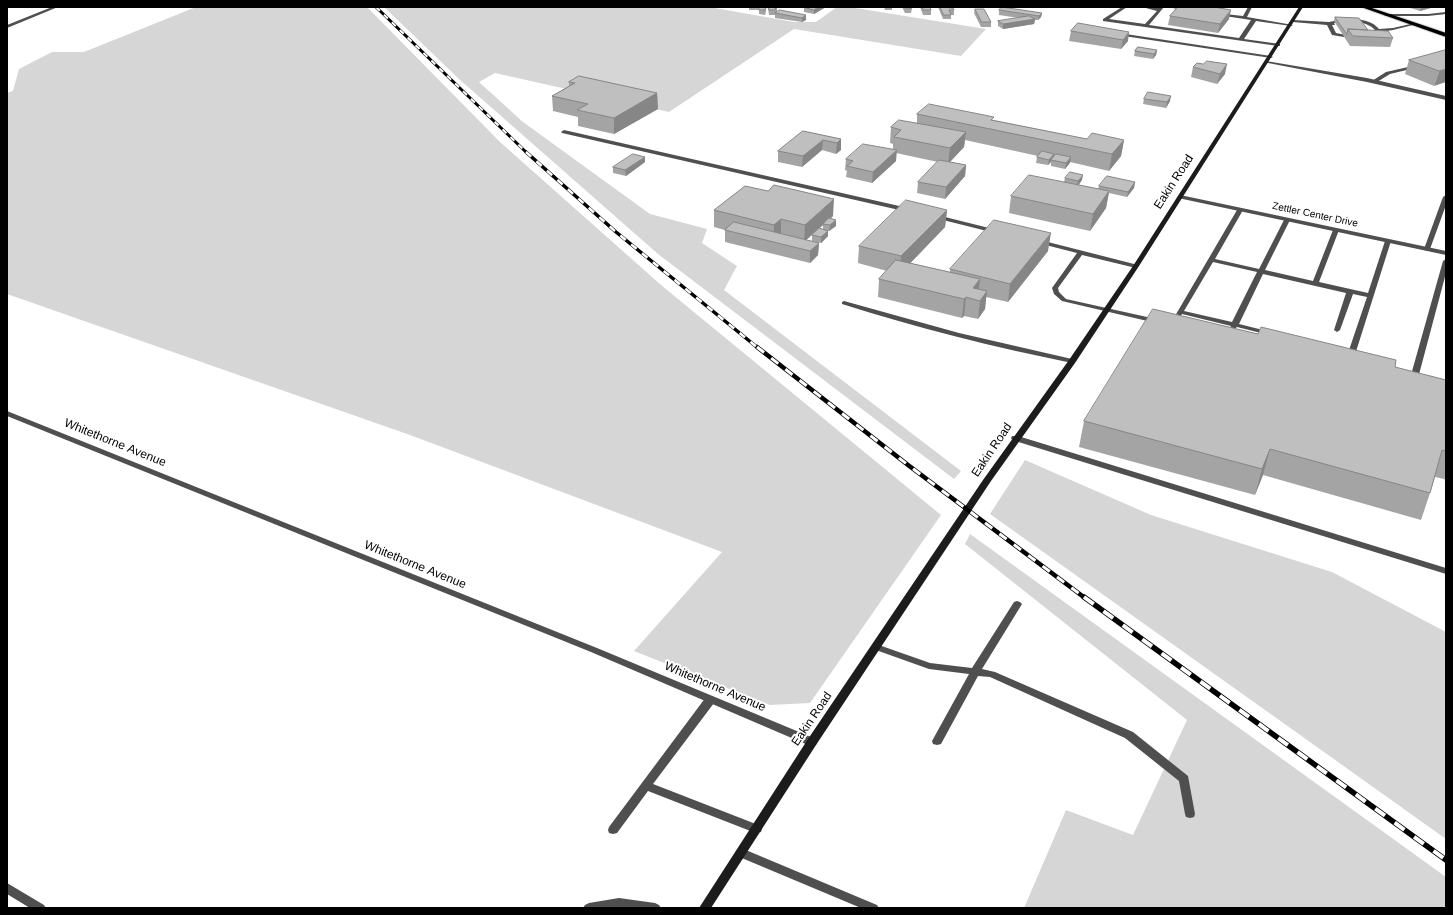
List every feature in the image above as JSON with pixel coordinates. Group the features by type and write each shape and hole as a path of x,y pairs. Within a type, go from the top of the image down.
{"main road":[{"path":"1364,7 1446,35"}],"street":[{"path":"7,27 56,7"},
{"path":"1125,7 1105,20 1278,45"},
{"path":"1144,7 1161,9"},
{"path":"1170,7 1192,10"},
{"path":"1244,18 1250,7"},
{"name":"Eakin Road","path":"705,908 812,742 1015,438 1072,361 1136,266 1302,7"},
{"path":"1146,26 1161,9"},
{"path":"1386,14 1440,15 1446,13"},
{"path":"1214,14 1254,20 1336,24"},
{"path":"1407,22 1416,15"},
{"path":"1241,39 1254,20"},
{"path":"1329,24 1337,20 1358,21 1374,26 1382,35 1374,37"},
{"path":"1329,24 1334,34 1344,36"},
{"path":"1364,31 1378,31 1415,24"},
{"path":"1360,25 1374,26"},
{"path":"1331,29 1340,30"},
{"path":"1114,34 1269,60 1375,81 1446,98"},
{"path":"1375,81 1388,73 1425,63"},
{"path":"564,132 912,211"},
{"name":"Zettler Center Drive","path":"1180,197 1446,253"},
{"path":"1427,249 1446,197"},
{"path":"1081,252 1055,288 1056,293 1064,300 1169,325 1181,312 1240,210"},
{"path":"927,215 1003,233"},
{"path":"1230,334 1288,220"},
{"path":"1315,284 1336,230"},
{"path":"1033,240 1136,266"},
{"path":"1347,369 1348,354 1370,296 1388,241"},
{"path":"1211,260 1370,296"},
{"path":"1412,386 1446,261"},
{"path":"1337,330 1350,292"},
{"path":"844,303 889,318 1018,350 1072,361"},
{"path":"1181,312 1278,336"},
{"name":"Whitethorne Avenue","path":"7,413 594,650 812,742"},
{"path":"1015,438 1446,571"},
{"path":"937,741 975,672 1017,604"},
{"path":"876,648 929,666 992,674 1129,735 1184,779 1190,814"},
{"path":"613,830 710,700"},
{"path":"646,786 757,829"},
{"path":"741,853 873,908"},
{"path":"7,888 40,908"},
{"path":"589,908 619,903 655,908"}],"shaded area":[{"path":"196,7 367,7 500,142 661,285 941,515 810,703 770,705 634,651 722,552 410,435 7,294 7,93 13,91 19,69 52,52 84,52"},
{"path":"384,7 709,7 794,22 816,22 837,7 849,7 986,29 961,56 794,29 669,112 495,73 479,82 523,122 650,214 707,229 702,243 737,266 724,290 961,471 954,479 658,254 459,79"},
{"path":"1025,460 1151,515 1332,572 1446,632 1446,839 990,514"},
{"path":"970,534 1446,877 1446,908 1024,908 1066,810 1133,835 1187,720 965,544"}],"building":[{"path":"760,7 766,8 765,10 759,10"},
{"path":"769,7 777,8 775,8 775,10 769,10"},
{"path":"804,7 818,7 814,10"},
{"path":"922,7 930,7 931,10 924,10"},
{"path":"940,7 953,8 954,10 949,10 951,15 944,15"},
{"path":"1002,7 1042,13 1039,16 999,10"},
{"path":"1178,7 1214,7 1231,10 1220,24 1170,16"},
{"path":"975,9 984,9 991,22 982,22"},
{"path":"780,10 806,15 802,18 775,13"},
{"path":"1029,16 1035,19 1003,24 998,21"},
{"path":"1335,17 1359,18 1368,30 1348,29 1347,34"},
{"path":"1078,23 1129,32 1123,40 1071,31"},
{"path":"1348,29 1388,31 1393,38 1353,36"},
{"path":"1138,47 1157,50 1154,54 1135,51"},
{"path":"1446,50 1446,69 1439,71 1409,60"},
{"path":"1207,61 1227,64 1220,74 1193,67 1197,63 1203,64"},
{"path":"579,76 657,93 614,118 577,110 588,104 552,96 575,83 569,82"},
{"path":"1148,92 1171,96 1167,102 1144,99"},
{"path":"929,104 994,117 991,120 1087,139 1092,133 1124,140 1112,154 917,114"},
{"path":"899,120 966,132 950,148 894,137 901,130 891,127"},
{"path":"803,131 841,139 837,143 823,140 803,156 778,151"},
{"path":"863,144 897,150 873,172 847,166 853,161 846,159"},
{"path":"1042,151 1054,154 1049,160 1037,157"},
{"path":"633,154 645,157 625,170 613,167"},
{"path":"1056,154 1071,157 1066,163 1051,160"},
{"path":"939,160 966,165 946,187 918,182"},
{"path":"1070,172 1083,175 1078,181 1065,178"},
{"path":"1029,175 1109,191 1093,214 1011,196"},
{"path":"1107,176 1135,182 1128,192 1099,186"},
{"path":"774,185 834,199 805,225 781,219 774,225 714,210 745,186 768,191"},
{"path":"906,200 947,210 901,256 859,246"},
{"path":"829,218 836,220 830,225 823,224"},
{"path":"994,220 1051,233 1010,284 950,269"},
{"path":"734,222 819,243 810,251 725,230"},
{"path":"819,228 828,231 821,237 812,235"},
{"path":"896,260 980,279 973,288 987,291 980,301 966,297 964,299 879,279"},
{"path":"1153,309 1258,334 1261,327 1396,360 1395,367 1446,380 1446,451 1442,450 1430,493 1270,449 1262,469 1084,421"}],"railway":[{"path":"376,7 527,153"},
{"path":"526,152 616,232 758,348"},
{"path":"757,347 908,465 1085,598"},
{"path":"1084,597 1446,860"}]}
